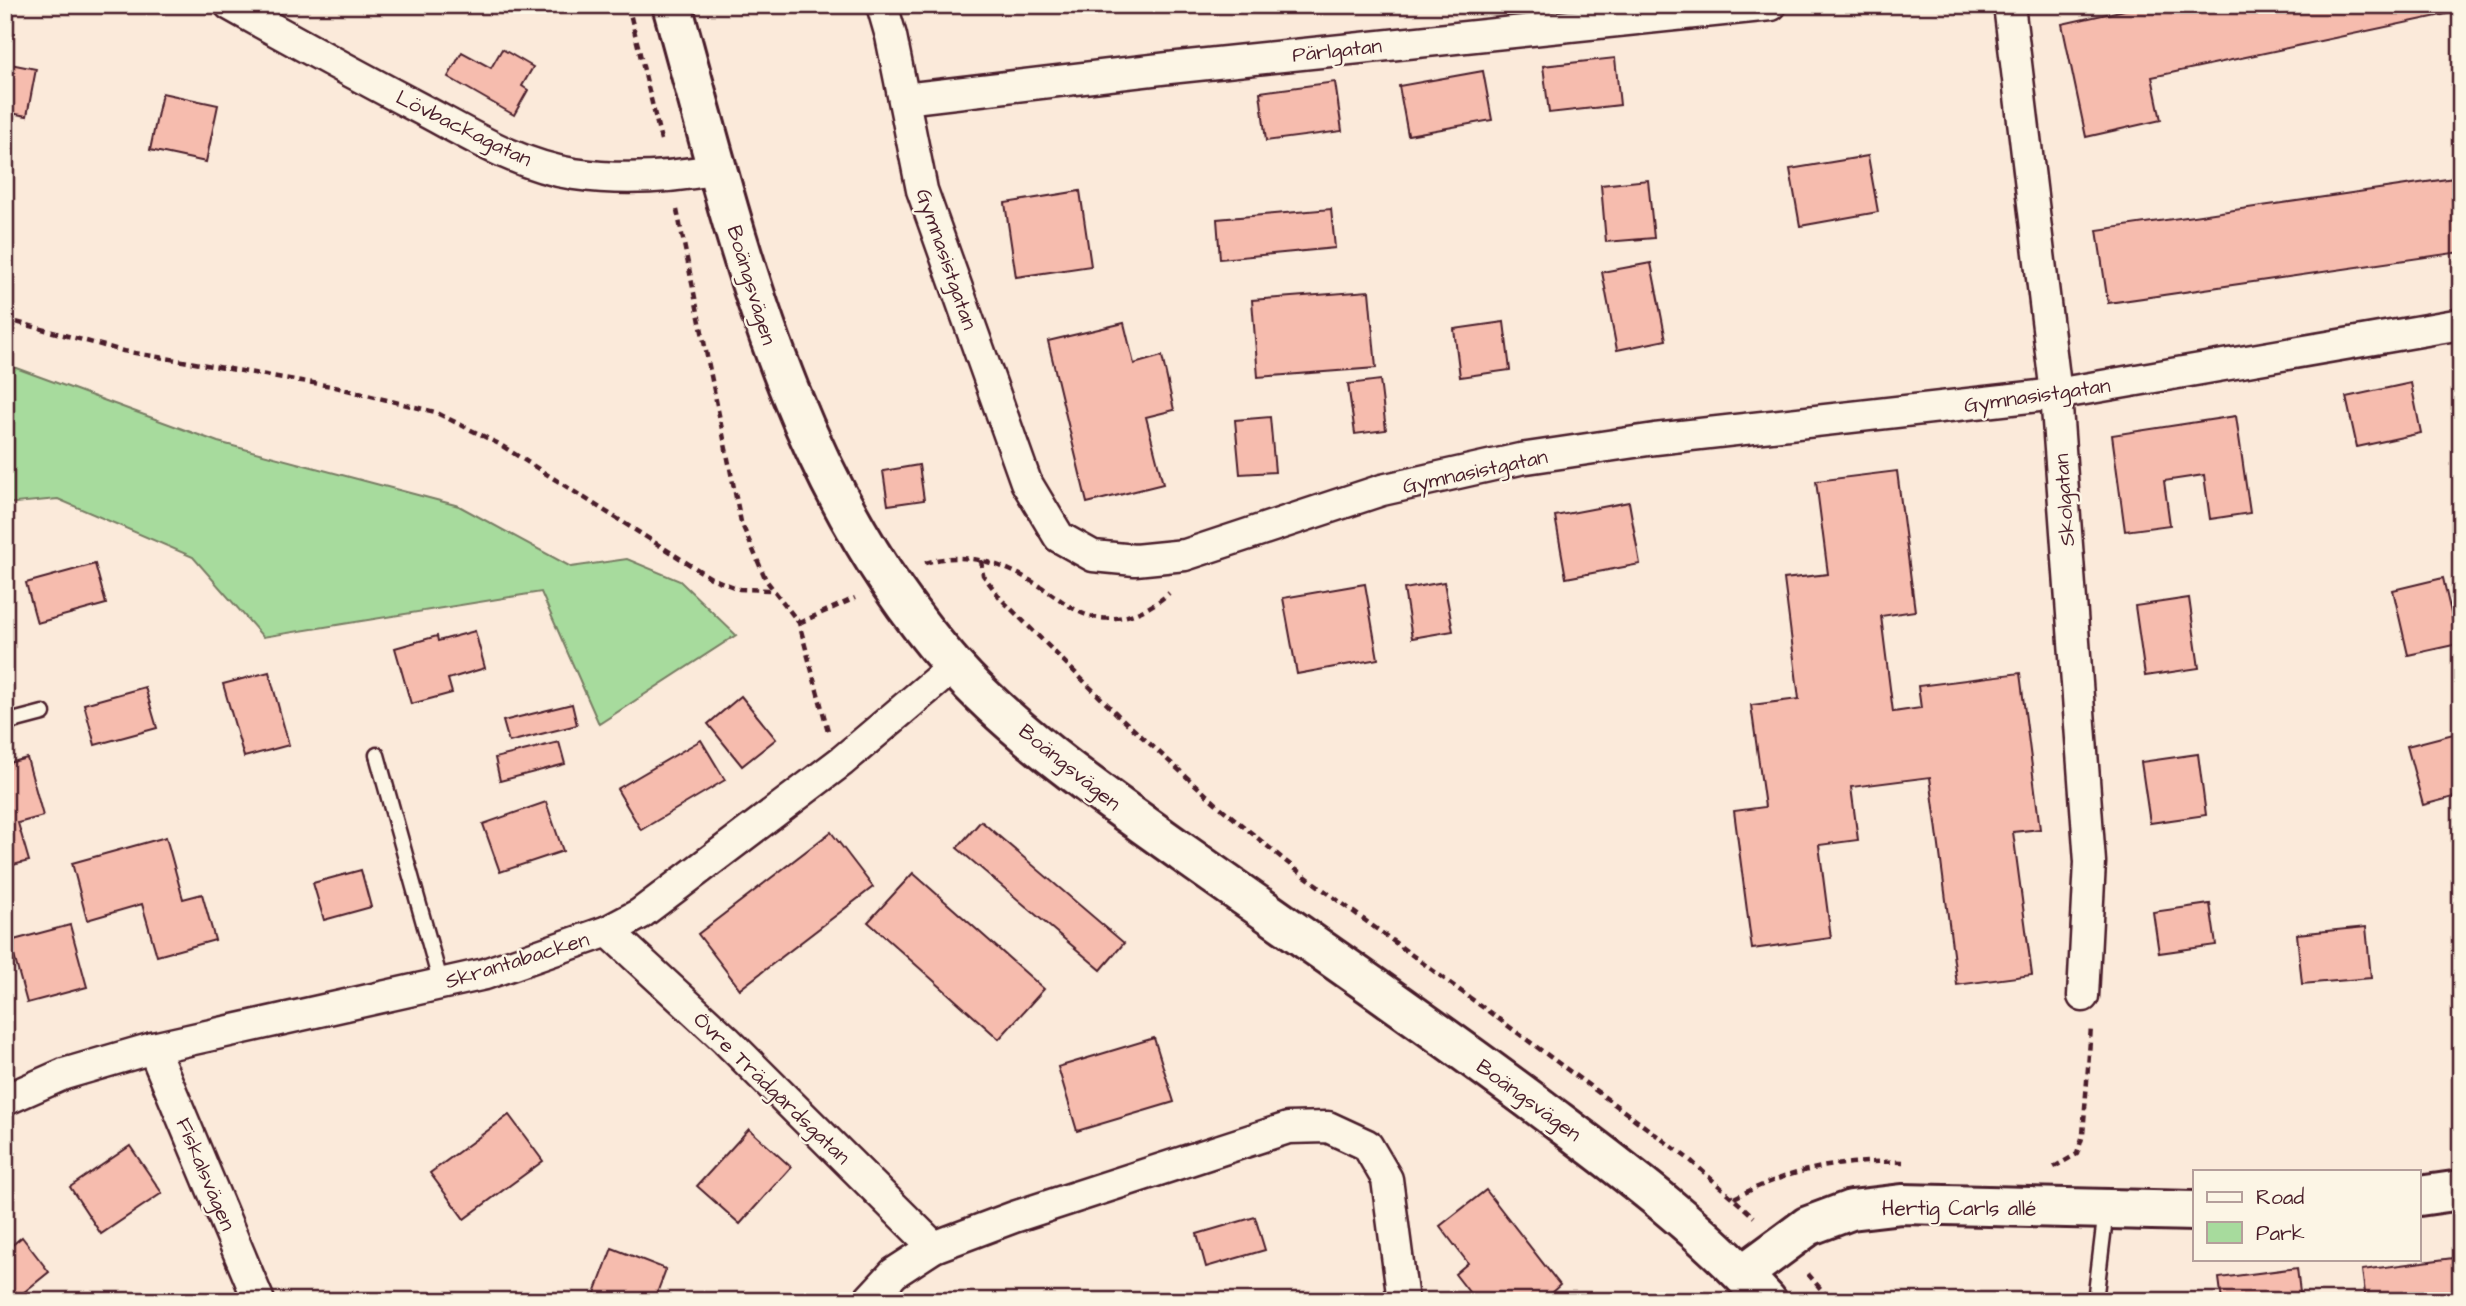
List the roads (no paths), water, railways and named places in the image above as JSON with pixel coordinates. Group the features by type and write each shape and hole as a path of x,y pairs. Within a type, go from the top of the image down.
{"street":[{"name":"Lövbackagatan","path":"229,5 485,144 533,164 573,174 670,177 718,169"},
{"name":"Boängsvägen","path":"672,5 774,358 828,482 896,589 954,666 1059,760 1141,823 1558,1121 1695,1228 1755,1287"},
{"name":"Gymnasistgatan","path":"882,5 922,190 1026,482 1059,537 1093,556 1135,561 1185,555 1382,490 1520,459 1655,439 2056,394 2461,324"},
{"name":"Pärlgatan","path":"904,99 1169,68 1771,5"},
{"name":"Skolgatan","path":"2009,5 2056,394 2090,862 2083,996"},
{"name":"Skrantabacken","path":"5,1100 64,1073 153,1048 485,974 608,931 640,914 842,761 954,666"},
{"name":"Övre Trädgårdsgatan","path":"608,931 726,1041 934,1247"},
{"name":"Fiskalsvägen","path":"153,1048 259,1301"},
{"path":"868,1301 894,1273 934,1247 1014,1217 1288,1128 1328,1127 1367,1145 1387,1179 1403,1301"},
{"path":"2420,1196 2461,1190"},
{"name":"Hertig Carls allé","path":"1755,1287 1781,1245 1808,1226 1851,1210 1902,1204 2193,1211"}],"lane":[{"path":"5,723 43,713"},
{"path":"377,755 441,984"},
{"path":"2095,1301 2106,1209"}]}
